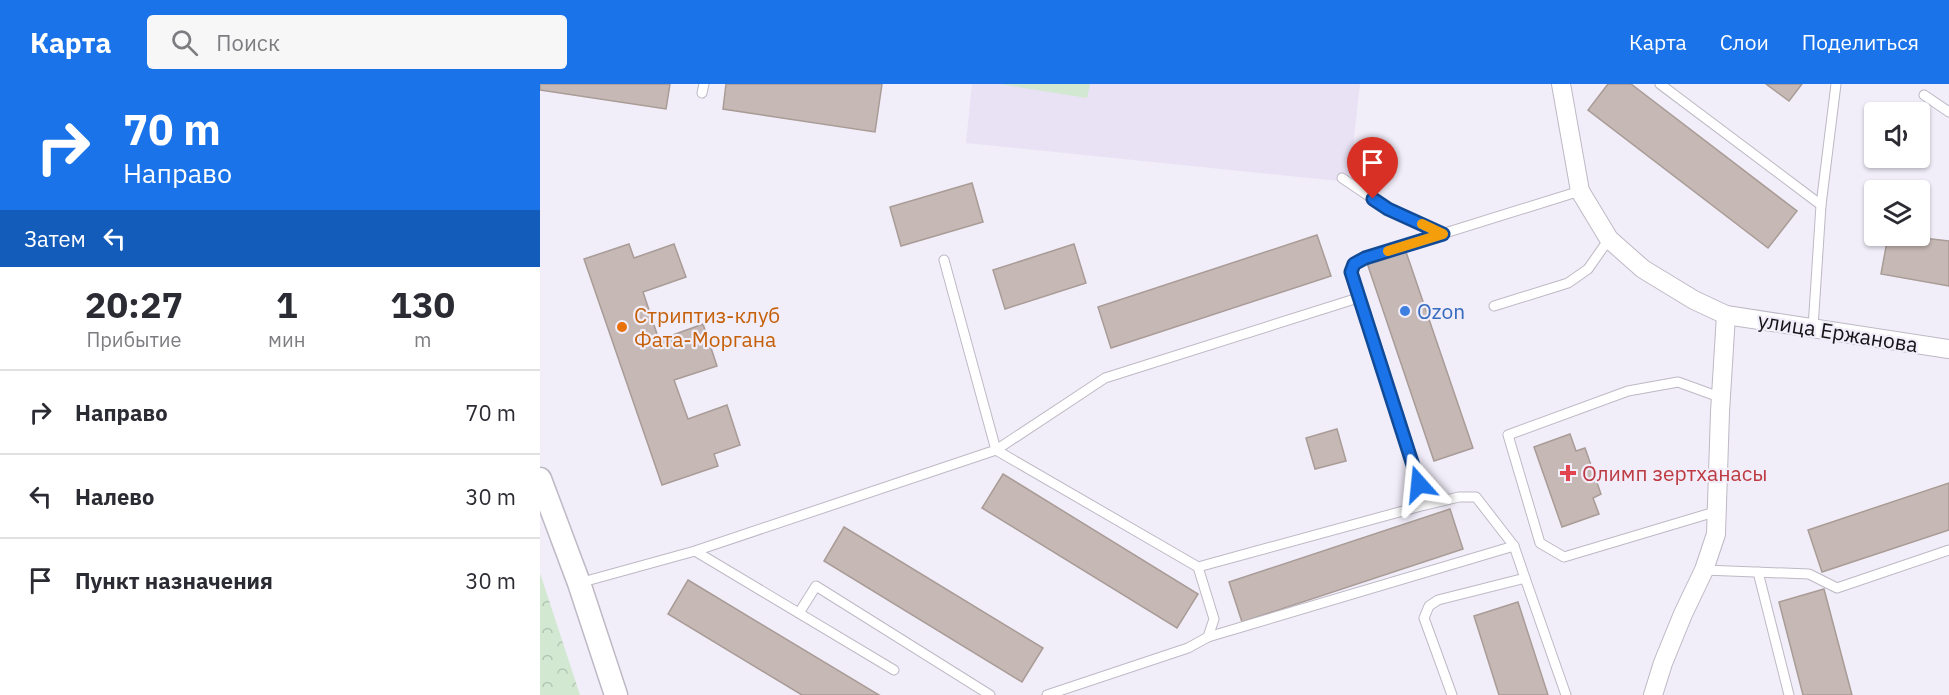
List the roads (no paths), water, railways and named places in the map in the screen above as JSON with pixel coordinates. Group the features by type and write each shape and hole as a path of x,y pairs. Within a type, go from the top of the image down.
{"street":[{"name":"улица Ержанова","path":"1561,84 1580,191 1609,239 1643,269 1694,300 1726,315 1949,349"},
{"name":"улица Ержанова","path":"1653,695 1663,663 1704,570 1716,534 1726,315"},
{"path":"540,479 579,583 616,695"}],"lane":[{"path":"1660,84 1821,205"},
{"path":"1813,328 1821,205 1836,84"},
{"path":"1924,95 1949,112"},
{"path":"1342,178 1388,209 1443,234"},
{"path":"1425,505 1358,298 1351,272 1354,264 1365,258 1580,191"},
{"path":"1494,306 1568,283 1588,270 1609,239"},
{"path":"944,260 996,450 1198,567 1214,619 1208,637"},
{"path":"579,583 695,551 996,450 1105,378 1358,298"},
{"path":"1718,511 1564,557 1540,543 1508,435 1628,391 1678,381 1722,398"},
{"path":"1198,567 1425,505 1459,497 1476,498 1514,546 1566,695"},
{"path":"1047,695 1188,648 1208,637 1514,546"},
{"path":"1704,570 1809,574 1837,588 1949,550"},
{"path":"695,551 894,670"},
{"path":"1758,572 1789,695"},
{"path":"1452,695 1424,618 1429,606 1438,600 1525,578"},
{"path":"799,613 816,586 990,695"}],"place":[{"name":"Ozon","path":"1405,311"},
{"name":"Стриптиз-клуб Фата-Моргана","path":"622,327"},
{"name":"Олимп зертханасы","path":"1568,473"}]}
